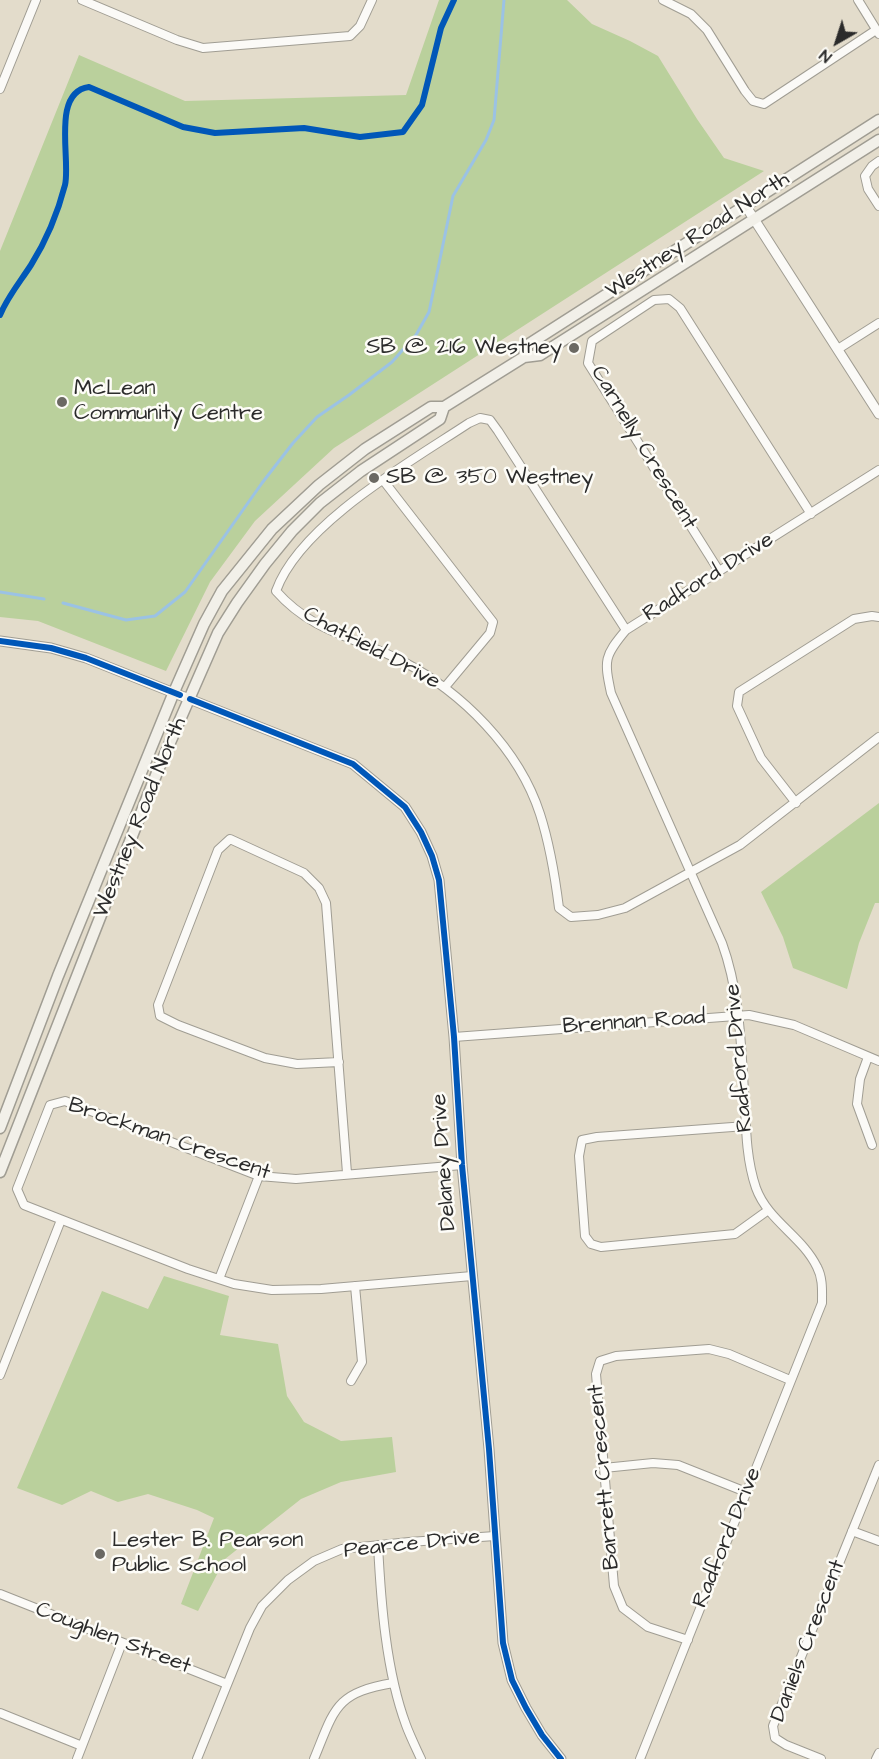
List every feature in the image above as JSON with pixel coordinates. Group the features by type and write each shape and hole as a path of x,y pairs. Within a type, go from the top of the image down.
{"main road":[{"name":"Westney Road North","path":"524,357 526,346 879,120"},
{"name":"Westney Road North","path":"0,1172 158,770 204,624 222,591 272,529 319,485 365,449 431,407 444,407 524,357 540,355 879,140"},
{"name":"Westney Road North","path":"0,1128 58,976 181,695 218,633 254,579 292,531 320,503 361,471 440,419 444,407"}],"street":[{"path":"0,89 36,0"},
{"path":"82,0 177,40 202,48 350,36 360,26 372,0"},
{"path":"663,0 691,15 707,30 745,91 753,101 764,104 878,32 858,0"},
{"path":"879,161 872,166 866,176 868,189 879,206"},
{"path":"745,205 879,414"},
{"name":"Carnelly Crescent","path":"719,571 588,363 592,341 654,300 669,299 680,308 811,514"},
{"path":"838,349 879,323"},
{"name":"Chatfield Drive","path":"626,630 490,420 480,418 383,480 320,528 282,576 276,591 287,603 323,628 402,661 445,687 488,728 512,759 540,812 552,856 559,908 571,917 598,915 625,908 740,845 879,737"},
{"name":"Radford Drive","path":"640,1759 822,1303 822,1283 818,1268 802,1246 767,1211 756,1188 749,1162 731,968 611,693 605,668 609,650 626,630 879,470"},
{"path":"383,480 493,622 490,633 445,687"},
{"path":"796,803 761,758 737,706 739,692 854,619 879,617"},
{"name":"Delaney Drive","path":"0,641 51,648 86,658 353,764 405,807 421,832 432,856 439,880 454,1037 462,1165 503,1643 512,1680 532,1720 561,1759"},
{"path":"339,1062 297,1064 265,1058 160,1016 158,1005 218,850 230,839 304,873 319,888 326,903 339,1062 347,1173"},
{"name":"Brennan Road","path":"454,1037 749,1015 794,1025 879,1061"},
{"path":"868,1057 860,1079 857,1104 872,1145"},
{"name":"Brockman Crescent","path":"462,1165 296,1179 259,1176 65,1101 50,1105 17,1189 24,1205 61,1220 188,1269 219,1279 272,1290 355,1286 472,1276"},
{"path":"746,1126 582,1140 579,1156 585,1236 591,1244 601,1247 735,1234 767,1211"},
{"path":"219,1279 259,1176"},
{"path":"0,1375 61,1220"},
{"path":"351,1381 362,1362 355,1286"},
{"name":"Barrett Crescent","path":"688,1640 648,1626 623,1608 614,1586 596,1374 600,1360 616,1356 709,1349 729,1354 790,1380"},
{"path":"604,1468 653,1463 678,1465 746,1492"},
{"name":"Daniels Crescent","path":"820,1759 775,1738 773,1726 879,1465"},
{"name":"Daniels Crescent","path":"852,1530 879,1541"},
{"name":"Pearce Drive","path":"197,1759 249,1628 262,1606 288,1580 314,1561 342,1549 495,1536"},
{"path":"378,1545 393,1683 406,1726 421,1759"},
{"name":"Coughlen Street","path":"0,1594 226,1684"},
{"path":"77,1759 122,1643"},
{"path":"314,1759 334,1711 342,1703 355,1692 393,1683"},
{"path":"0,1713 82,1746"},
{"path":"876,1759 879,1753"}],"green space":[{"path":"439,0 567,0 592,24 658,56 724,158 764,171 334,448 255,521 210,582 166,671 38,621 0,617 0,251 79,55 185,101 406,95"},
{"path":"879,803 879,903 875,903 859,943 847,989 793,968 783,937 761,892"},
{"path":"164,1276 229,1296 220,1335 278,1344 287,1396 304,1422 341,1441 392,1437 396,1472 341,1482 301,1499 225,1559 198,1611 181,1604 214,1518 148,1494 118,1502 91,1491 62,1505 17,1488 102,1291 148,1309"}],"waterway":[{"path":"63,603 126,620 155,616 185,592 262,483 317,417 392,362 416,335 429,312 453,196 486,140 494,120 504,0"},
{"path":"0,592 44,599"}],"cycle path":[{"path":"0,315 10,295 42,246 59,206 66,174 66,114 70,101 77,92 89,87 183,127 215,133 304,128 360,137 403,132 422,105 441,28 454,0"},
{"path":"0,641 51,648 86,658 180,695"},
{"path":"190,699 353,764 405,807 421,832 432,856 439,880 454,1037 462,1165 489,1449 503,1643 512,1680 542,1735 561,1759"}],"place":[{"name":"SB @ 216 Westney","path":"574,348"},
{"name":"McLean Community Centre","path":"62,402"},
{"name":"SB @ 350 Westney","path":"374,478"},
{"name":"Lester B. Pearson Public School","path":"100,1554"}]}
